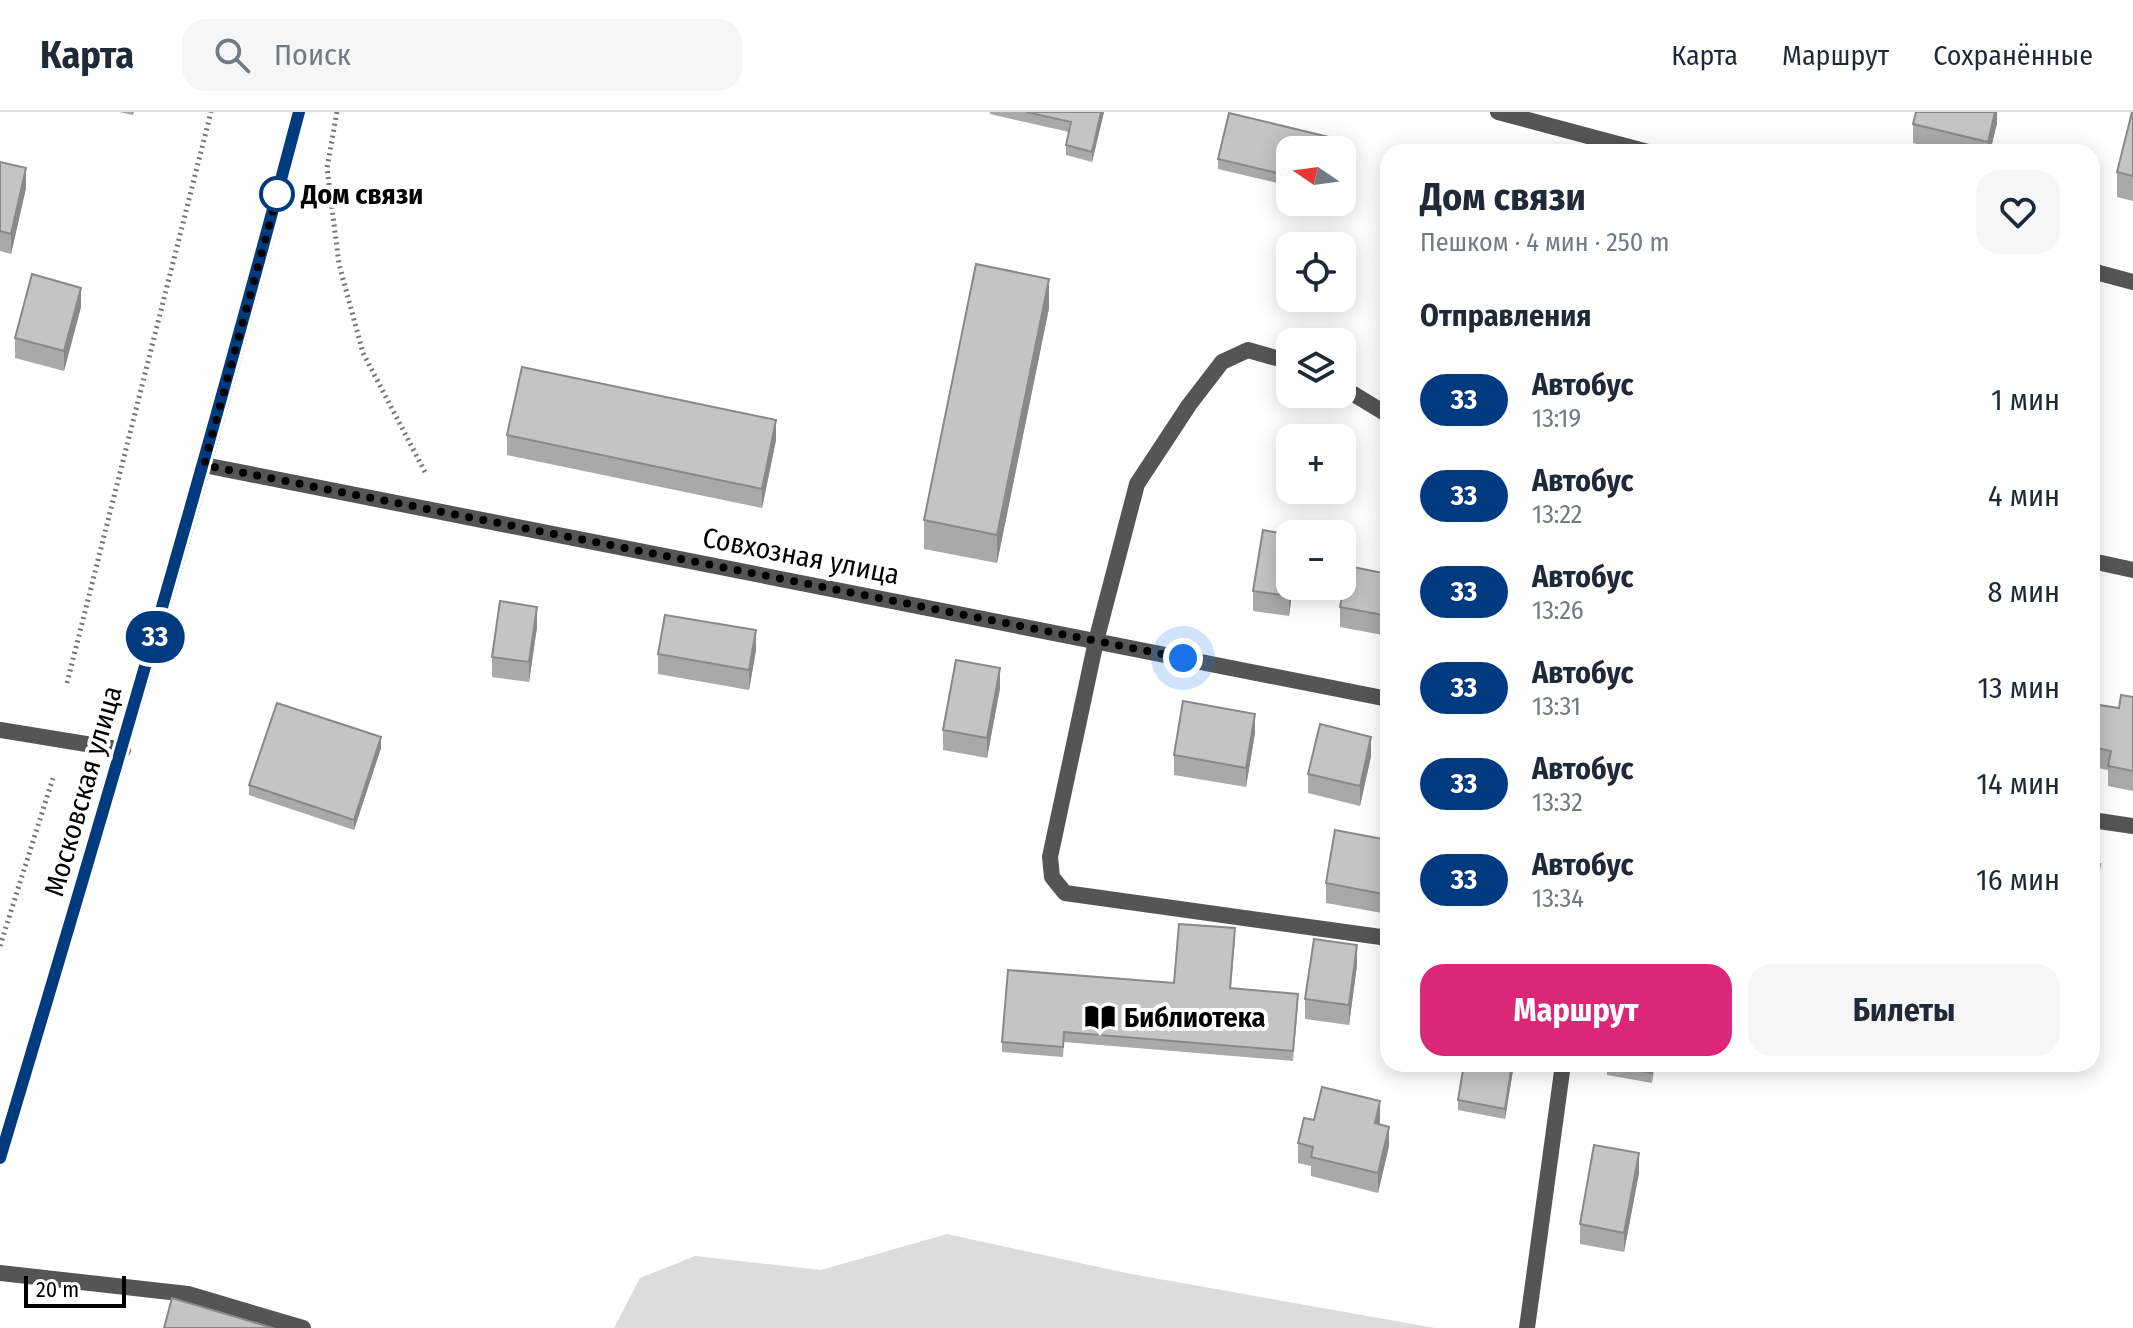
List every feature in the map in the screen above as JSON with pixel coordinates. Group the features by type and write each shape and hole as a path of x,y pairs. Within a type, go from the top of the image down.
{"main road":[{"name":"Московская улица","path":"0,1158 123,750 299,112"}],"street":[{"path":"1498,112 1618,144"},
{"path":"2100,273 2133,282"},
{"path":"1276,358 1248,350 1222,362 1189,405 1137,484 1096,641 1050,857 1052,877 1065,893 1380,937"},
{"path":"1356,396 1380,410"},
{"name":"Совхозная улица","path":"204,465 1380,697"},
{"path":"2100,563 2133,570"},
{"path":"0,730 123,750"},
{"path":"2100,821 2133,826"},
{"path":"1527,1328 1562,1072"},
{"path":"0,1273 188,1294 303,1328"}],"path":[{"path":"67,683 211,112"},
{"path":"337,112 327,168 339,264 363,353 426,474"},
{"path":"0,946 53,778"}],"shaded area":[{"path":"947,1234 1126,1273 1435,1328 614,1328 640,1278 695,1256 821,1270"}],"building":[{"path":"1026,112 1101,112 1092,152 1066,145 1071,122"},
{"path":"1916,112 1995,112 1988,142 1913,124"},
{"path":"2133,112 2133,176 2117,172"},
{"path":"1229,113 1325,136 1276,136 1276,173 1218,159"},
{"path":"0,162 26,168 11,234 0,231"},
{"path":"976,264 1049,279 997,535 924,520"},
{"path":"32,274 81,288 64,351 15,338"},
{"path":"522,367 776,420 762,489 507,435"},
{"path":"1263,530 1276,532 1276,594 1253,591"},
{"path":"1356,568 1380,572 1380,614 1340,607 1341,600 1356,600"},
{"path":"500,601 537,607 529,662 492,657"},
{"path":"665,615 756,630 749,670 658,654"},
{"path":"956,660 1000,668 987,738 943,730"},
{"path":"2121,695 2133,697 2133,771 2108,766 2111,751 2100,749 2100,705 2119,708"},
{"path":"1183,701 1255,714 1246,768 1174,755"},
{"path":"277,703 381,737 354,820 249,785"},
{"path":"1320,724 1371,737 1360,786 1308,774"},
{"path":"1335,830 1380,838 1380,893 1326,883"},
{"path":"1179,924 1235,928 1230,988 1298,994 1293,1051 1064,1032 1063,1047 1002,1042 1008,970 1174,983"},
{"path":"1314,939 1357,945 1349,1005 1305,999"},
{"path":"1463,1072 1511,1072 1505,1109 1458,1100"},
{"path":"1322,1087 1380,1101 1375,1123 1389,1127 1378,1173 1311,1157 1313,1147 1298,1143 1304,1118 1314,1120"},
{"path":"1594,1145 1639,1153 1624,1233 1580,1224"},
{"path":"172,1298 273,1328 164,1328"}],"bus line":[{"name":"33","path":"0,1158 123,750 299,112"}],"place":[{"name":"Дом связи","path":"277,194"},
{"name":"Библиотека","path":"1100,1017"}],"route":[{"path":"277,194 279,189 204,465 1183,658"}]}
